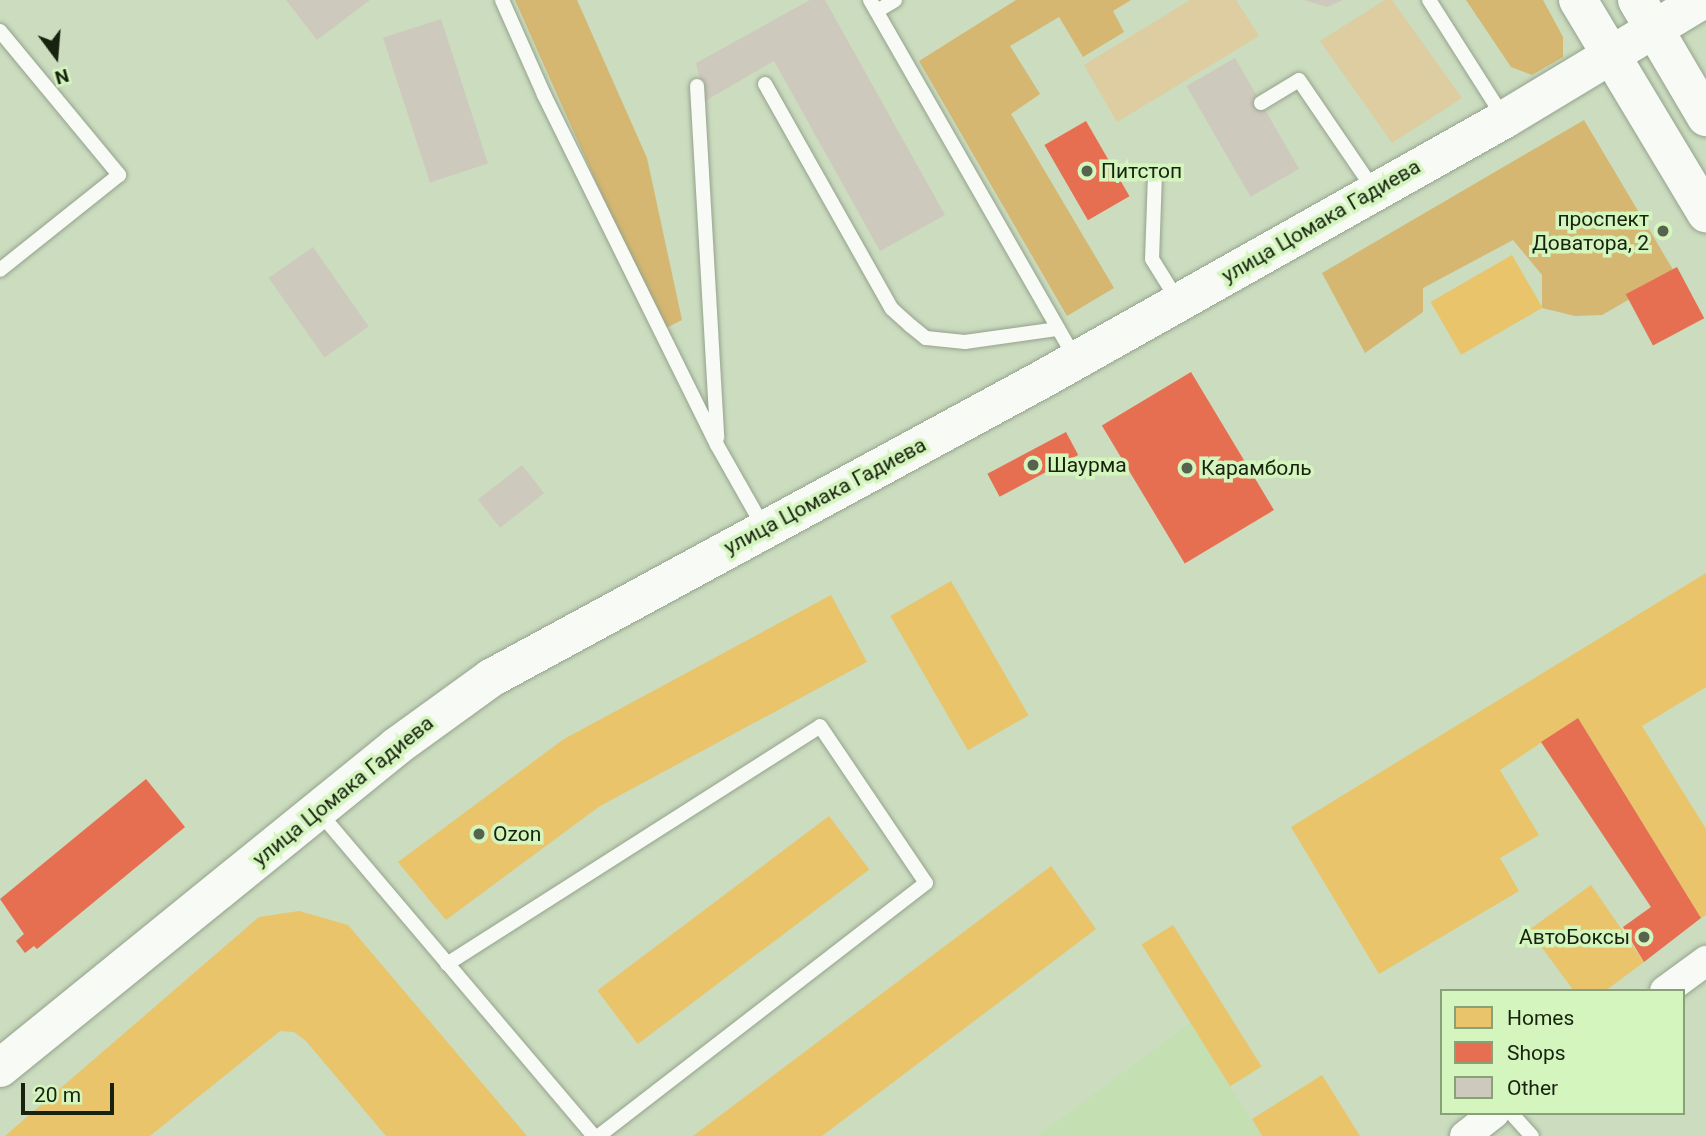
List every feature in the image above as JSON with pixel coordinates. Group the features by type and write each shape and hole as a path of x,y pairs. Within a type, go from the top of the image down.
{"main road":[{"path":"1578,0 1706,214"},
{"name":"улица Цомака Гадиева","path":"0,1068 397,746 491,678 764,529 1067,344 1178,302 1505,119 1611,54 1646,14 1702,0"},
{"path":"1646,14 1706,117"}],"street":[{"path":"1667,989 1706,961"},
{"path":"1465,1136 1491,1115"}],"lane":[{"path":"502,0 544,95 717,445 764,529"},
{"path":"895,0 874,6 1067,344"},
{"path":"1429,0 1505,119"},
{"path":"0,31 119,175 0,270"},
{"path":"1261,103 1298,80 1374,190"},
{"path":"765,84 892,309 911,326 926,338 965,342 1067,344"},
{"path":"697,86 717,445"},
{"path":"1155,174 1152,259 1178,302"},
{"path":"318,811 447,964 596,1136 926,883 820,726 447,964"},
{"path":"1513,1115 1532,1136"}],"shaded area":[{"path":"515,0 577,0 647,158 682,320 662,330"},
{"path":"1016,0 1131,0 1113,11 1124,32 1083,57 1059,17 1010,46 1040,94 1011,114 1114,288 1067,316 919,61"},
{"path":"1190,0 1236,0 1259,36 1117,122 1084,65"},
{"path":"1385,0 1392,0 1462,98 1392,143 1320,41"},
{"path":"1466,0 1543,0 1563,37 1563,57 1532,75 1511,67"},
{"path":"1584,120 1675,273 1602,315 1575,316 1542,308 1542,275 1513,240 1423,288 1423,312 1365,353 1322,273"},
{"path":"1190,1023 1261,1136 1038,1136"}],"building: Homes":[{"path":"1512,255 1542,308 1461,355 1431,302"},
{"path":"1706,573 1706,687 1642,726 1706,829 1706,915 1701,918 1578,718 1500,770 1539,835 1500,858 1519,891 1379,974 1291,827"},
{"path":"951,581 1028,715 968,750 890,616"},
{"path":"831,595 867,662 600,806 446,920 398,862 564,739"},
{"path":"829,816 869,870 638,1044 597,991"},
{"path":"1051,866 1096,929 822,1136 693,1136"},
{"path":"1591,885 1644,962 1608,989 1573,989 1529,930"},
{"path":"299,911 348,925 527,1136 386,1136 306,1041 294,1032 280,1031 150,1136 5,1136 259,917"},
{"path":"1173,925 1261,1067 1230,1086 1142,945"},
{"path":"1322,1075 1360,1136 1262,1136 1252,1119"}],"building: Shops":[{"name":"Питстоп","path":"1086,121 1130,196 1088,220 1044,145"},
{"path":"1677,267 1704,318 1653,345 1626,294"},
{"name":"Карамболь","path":"1191,372 1274,510 1185,564 1102,426"},
{"name":"Шаурма","path":"1066,432 1078,455 1000,497 987,474"},
{"path":"1578,718 1701,918 1644,962 1623,927 1651,907 1541,742"},
{"path":"146,779 185,827 37,949 34,946 25,953 16,941 24,934 0,899"}],"building: Other":[{"path":"286,0 370,0 317,40"},
{"path":"810,0 825,0 945,215 880,251 774,61 705,101 696,63"},
{"path":"1304,0 1343,0 1327,7"},
{"path":"441,19 488,164 430,182 383,38"},
{"path":"1235,58 1299,169 1251,197 1187,86"},
{"path":"313,247 369,326 324,357 269,278"},
{"path":"522,465 544,493 500,528 478,499"}],"place":[{"name":"Питстоп","path":"1087,171"},
{"name":"проспект Доватора, 2","path":"1663,231"},
{"name":"Шаурма","path":"1033,465"},
{"name":"Карамболь","path":"1187,468"},
{"name":"Ozon","path":"479,834"},
{"name":"АвтоБоксы","path":"1644,937"}]}
